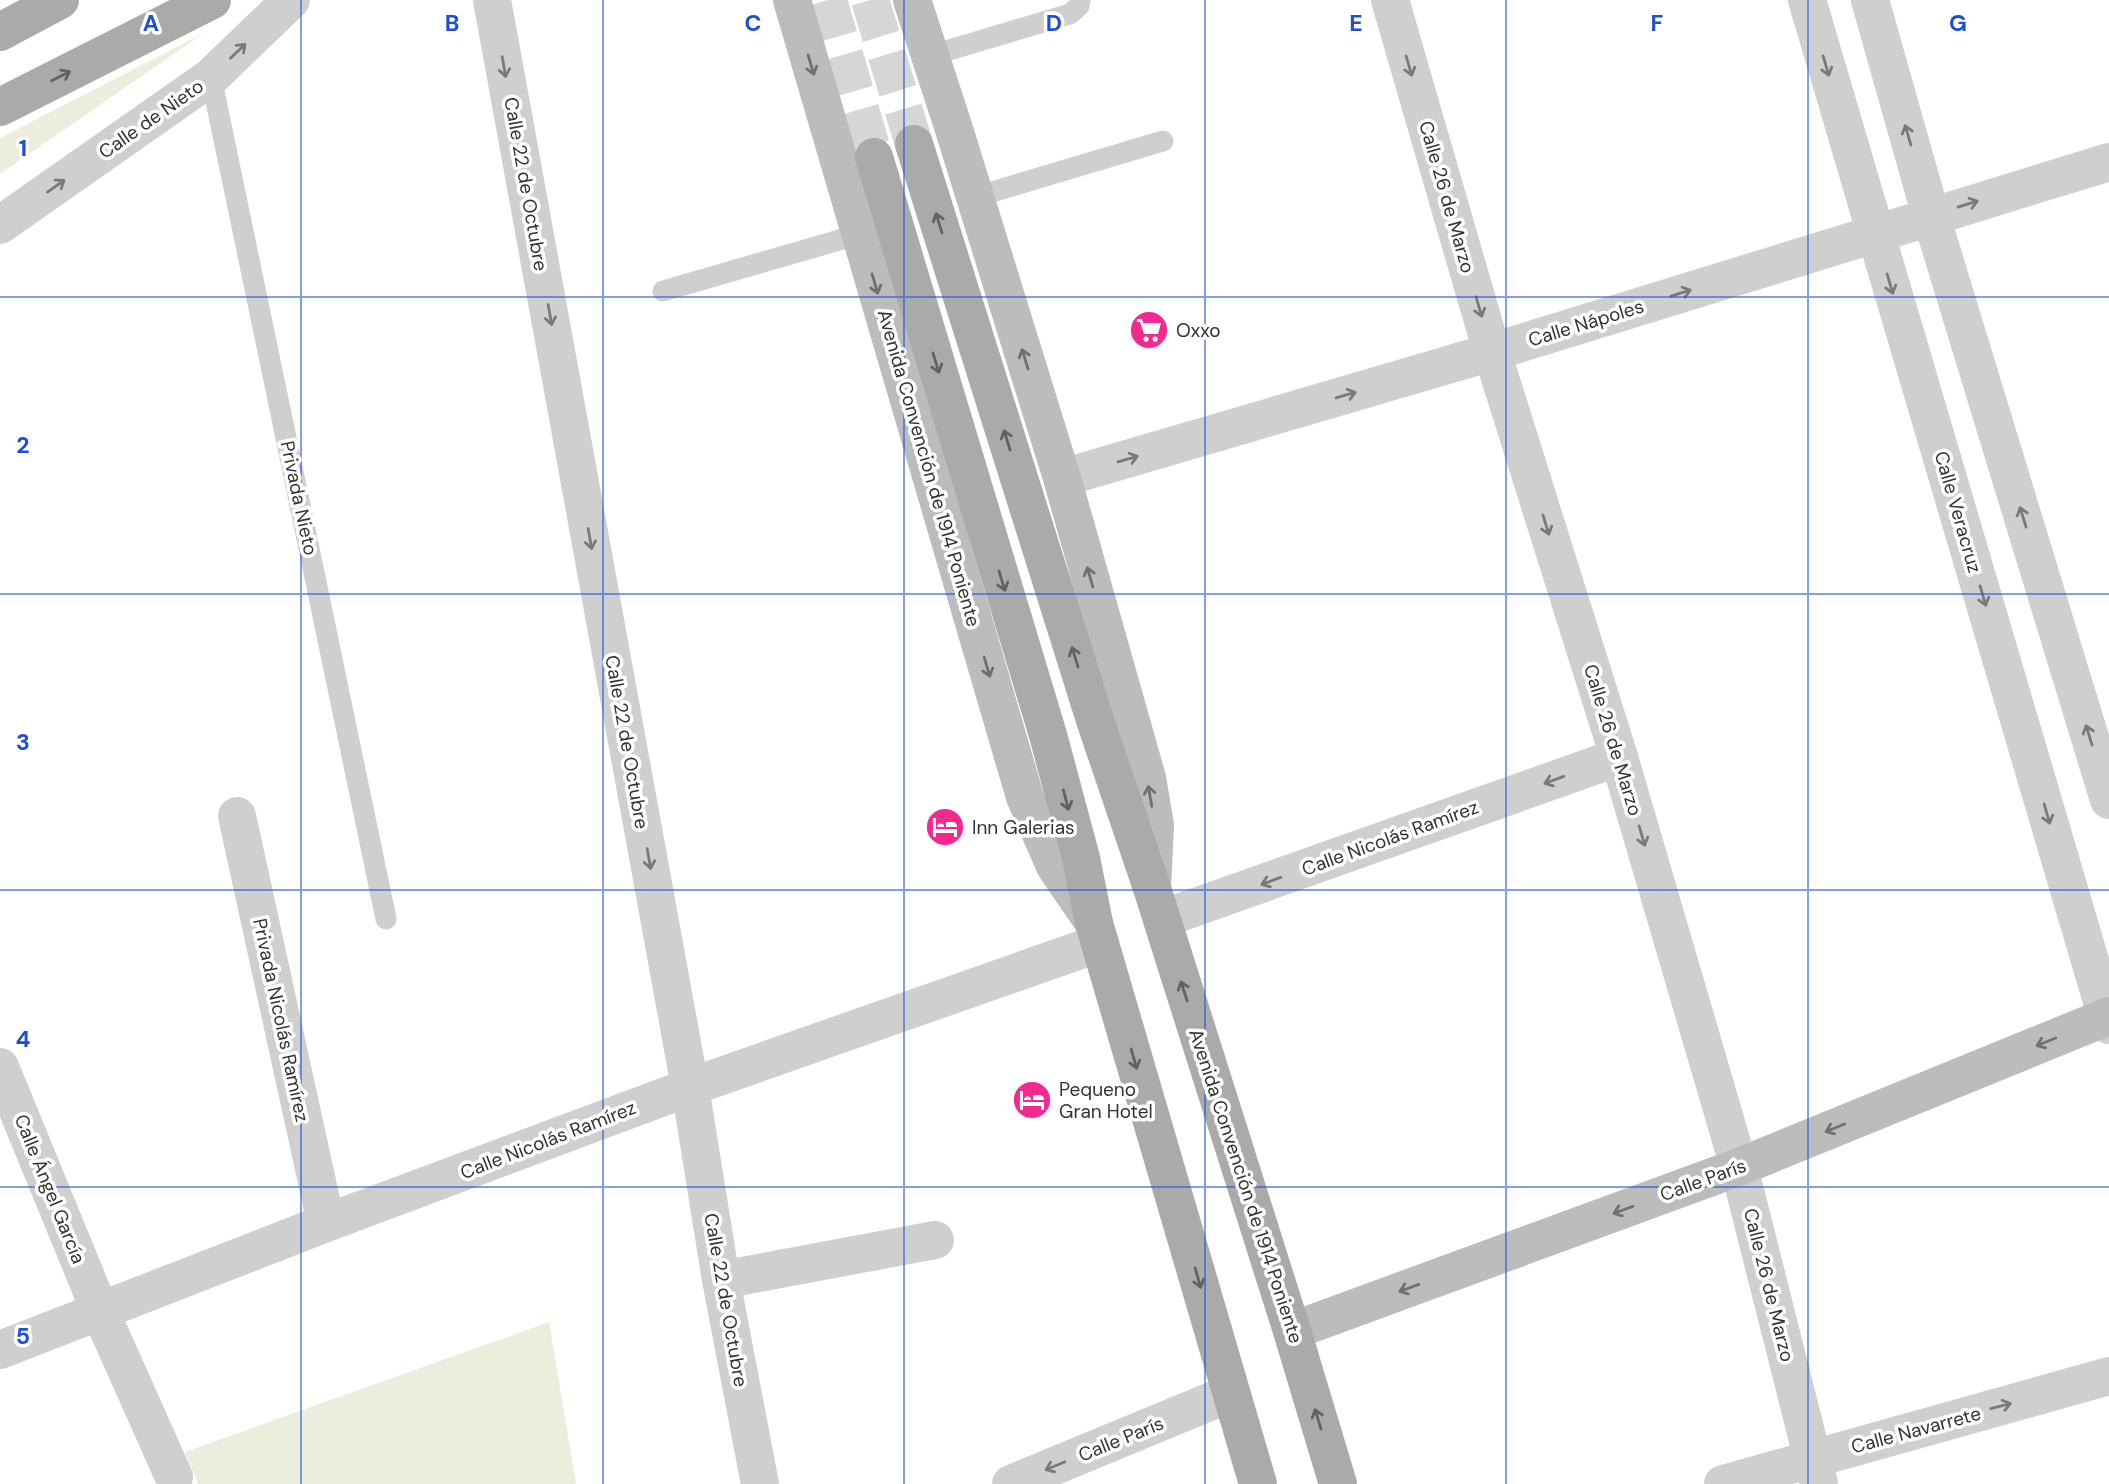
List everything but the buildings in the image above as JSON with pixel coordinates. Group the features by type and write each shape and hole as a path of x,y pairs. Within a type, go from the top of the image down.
{"main road":[{"path":"0,32 60,0"},
{"path":"0,107 212,0"},
{"name":"Avenida Convención de 1914 Poniente","path":"914,144 1092,709 1157,904 1338,1484"},
{"name":"Avenida Convención de 1914 Poniente","path":"874,157 1048,735 1081,858 1097,933 1258,1484"}],"street":[{"name":"Calle de Nieto","path":"0,225 211,77 291,0"},
{"name":"Calle 22 de Octubre","path":"492,0 690,1087 721,1280 760,1484"},
{"name":"Avenida Convención de 1914 Poniente","path":"792,0 1025,797 1055,866 1097,933"},
{"name":"Avenida Convención de 1914 Poniente","path":"912,0 1062,478 1147,778 1155,825 1157,904"},
{"name":"Calle 26 de Marzo","path":"1390,0 1492,352 1619,757 1739,1167 1816,1471"},
{"name":"Calle Veracruz","path":"1807,0 2108,1019"},
{"path":"1870,0 1931,216 2109,800"},
{"name":"Calle Nápoles","path":"1062,478 1492,352 2109,162"},
{"name":"Calle Nicolás Ramírez","path":"1157,904 1619,757"},
{"name":"Privada Nicolás Ramírez","path":"237,816 326,1223"},
{"name":"Calle Nicolás Ramírez","path":"0,1350 326,1223 1097,933"},
{"name":"Calle París","path":"1292,1331 1739,1167 2108,1019"},
{"name":"Calle Ángel García","path":"0,1067 100,1311 174,1477"},
{"path":"721,1280 936,1240"},
{"name":"Calle Navarrete","path":"1723,1484 1816,1471 2109,1376"},
{"name":"Calle París","path":"1011,1484 1231,1393"}],"lane":[{"path":"929,56 1070,14 1079,6 1080,0"},
{"name":"Privada Nieto","path":"211,77 386,919"},
{"path":"975,197 1163,141"},
{"path":"663,291 860,233"}],"green space":[{"path":"204,33 0,174 0,138"},
{"path":"549,1322 576,1484 198,1484 185,1452"}],"tunnel":[{"path":"828,0 874,157"},
{"path":"870,0 914,144"}],"place":[{"name":"Oxxo","path":"1149,330"},
{"name":"Inn Galerias","path":"945,827"},
{"name":"Pequeno Gran Hotel","path":"1032,1100"}]}
